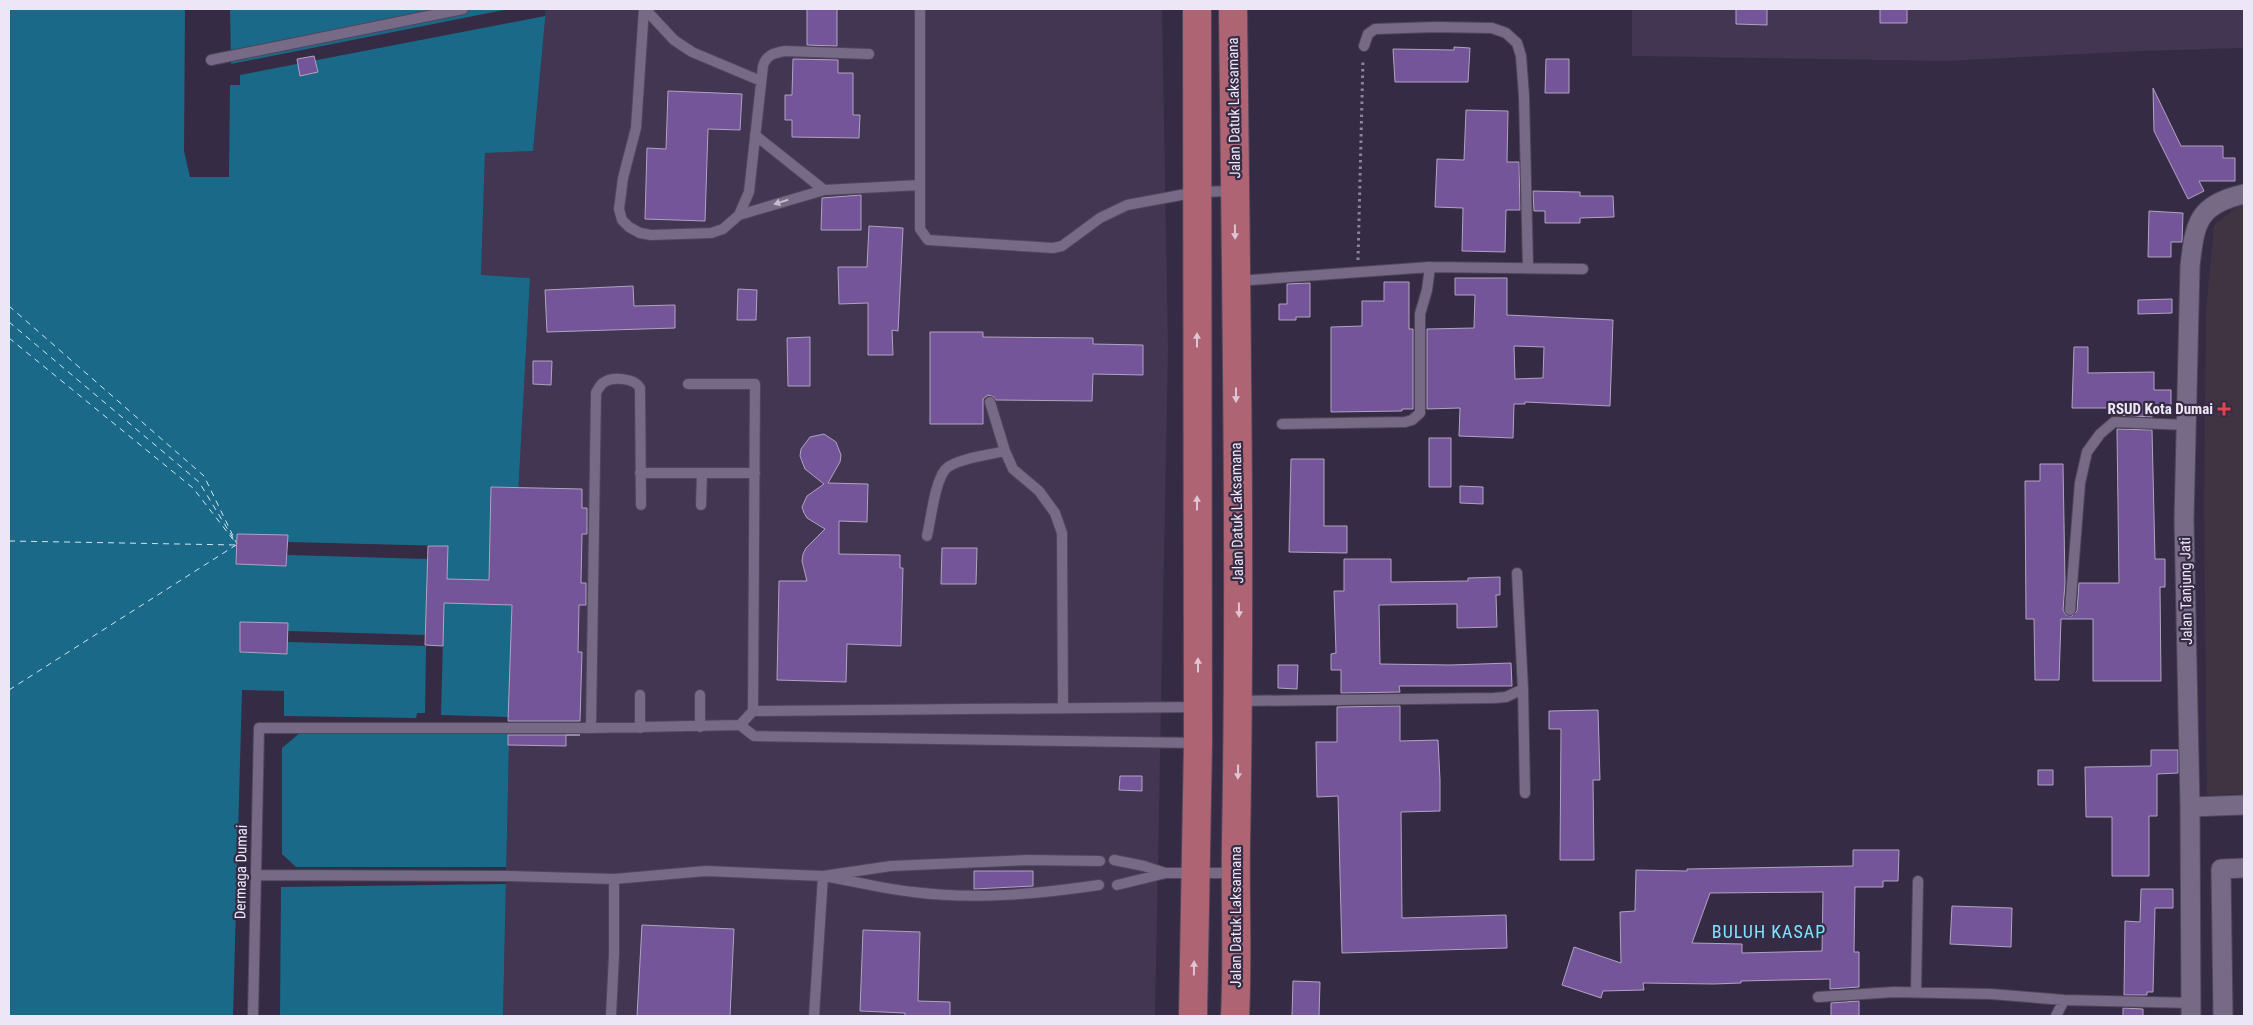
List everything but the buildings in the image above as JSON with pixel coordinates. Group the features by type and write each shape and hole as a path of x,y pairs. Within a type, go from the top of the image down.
{"highway":[{"path":"1193,1016 1198,744 1197,9"},
{"name":"Jalan Datuk Laksamana","path":"1233,9 1240,701 1236,873 1238,964 1235,1016"}],"street":[{"name":"Jalan Tanjung Jati","path":"2191,1010 2190,807 2184,520 2190,266 2198,222 2206,212 2225,198 2244,194"},
{"path":"2190,807 2244,805"},
{"path":"2223,1016 2222,869 2244,868"}],"lane":[{"path":"211,60 463,9"},
{"path":"644,9 674,40 692,52 761,81"},
{"path":"644,9 636,128 622,186 619,209 622,220 629,227 651,235 711,233 723,229 739,215 824,190 920,185"},
{"path":"920,9 920,229 928,240 1053,248 1062,246 1113,210 1127,205 1197,192 1235,191"},
{"path":"1364,46 1368,34 1375,29 1435,27 1492,28 1506,33 1517,43 1522,56 1524,96 1528,267"},
{"path":"739,215 749,192 765,60 772,53 785,51 869,54"},
{"path":"755,135 824,190"},
{"path":"1282,424 1406,422 1418,416 1420,413 1421,394 1420,314 1427,290 1430,267"},
{"path":"1236,281 1430,267 1583,269"},
{"path":"641,505 640,388 634,381 609,380 603,383 596,393 591,728 740,725 754,736 1198,744"},
{"path":"688,384 755,384 753,711 740,725"},
{"path":"990,402 1005,451 1013,469 1040,491 1055,513 1062,534 1063,708"},
{"path":"2070,610 2080,483 2087,452 2100,434 2114,422 2186,425"},
{"path":"928,536 940,479 947,468 955,463 1005,451"},
{"path":"640,473 755,473"},
{"path":"702,473 702,505"},
{"path":"1517,573 1523,689 1525,793"},
{"path":"1240,701 1494,698 1506,697 1523,689"},
{"path":"640,695 640,728"},
{"path":"700,696 700,727"},
{"path":"753,711 1198,707"},
{"name":"Dermaga Dumai","path":"254,1016 259,728 591,728"},
{"path":"823,876 891,866 1027,860 1100,861"},
{"path":"1114,860 1166,873"},
{"path":"256,874 614,879 706,872 823,876 912,892 962,895 1040,894 1099,885"},
{"path":"1117,885 1166,873 1236,873"},
{"path":"814,1016 823,876"},
{"path":"611,1016 614,955 614,879"},
{"path":"1916,992 1918,881"},
{"path":"1818,997 1894,992 1991,994 2191,1010"},
{"path":"2056,1016 2064,1000"}],"path":[{"path":"1358,271 1364,46"}],"shaded area":[{"path":"546,9 1162,9 1168,349 1155,1016 503,1016 512,605 530,278 481,275 485,153 533,151"},
{"path":"1632,9 2244,9 2244,48 2140,51 1947,61 1632,56"},
{"name":"RSUD Kota Dumai","path":"2241,204 2244,204 2244,794 2207,795 2204,505 2206,312 2214,225"}],"water":[{"path":"9,9 546,9 533,151 485,153 481,275 530,278 512,605 503,1016 9,1016"}],"pier":[{"path":"185,9 230,9 231,64 509,9 546,9 545,16 240,75 240,85 230,85 229,177 190,177 184,151"},
{"path":"491,487 517,487 512,605 444,603 441,715 509,717 508,734 301,732 282,748 282,854 296,867 506,867 506,884 281,887 280,1016 233,1016 242,690 284,691 284,716 416,718 417,713 425,713 426,646 288,642 287,654 240,652 240,622 288,631 426,635 428,559 287,555 286,566 236,564 237,534 288,535 288,542 448,546 447,579 489,580"}],"ferry route":[{"path":"9,306 204,476 237,544"},
{"path":"9,322 199,482 233,538"},
{"path":"9,338 193,488 235,542"},
{"path":"9,541 236,545"},
{"path":"9,690 236,545"}],"place":[{"name":"RSUD Kota Dumai","path":"2224,409"}],"district":[{"name":"BULUH KASAP","path":"1769,931"}]}
